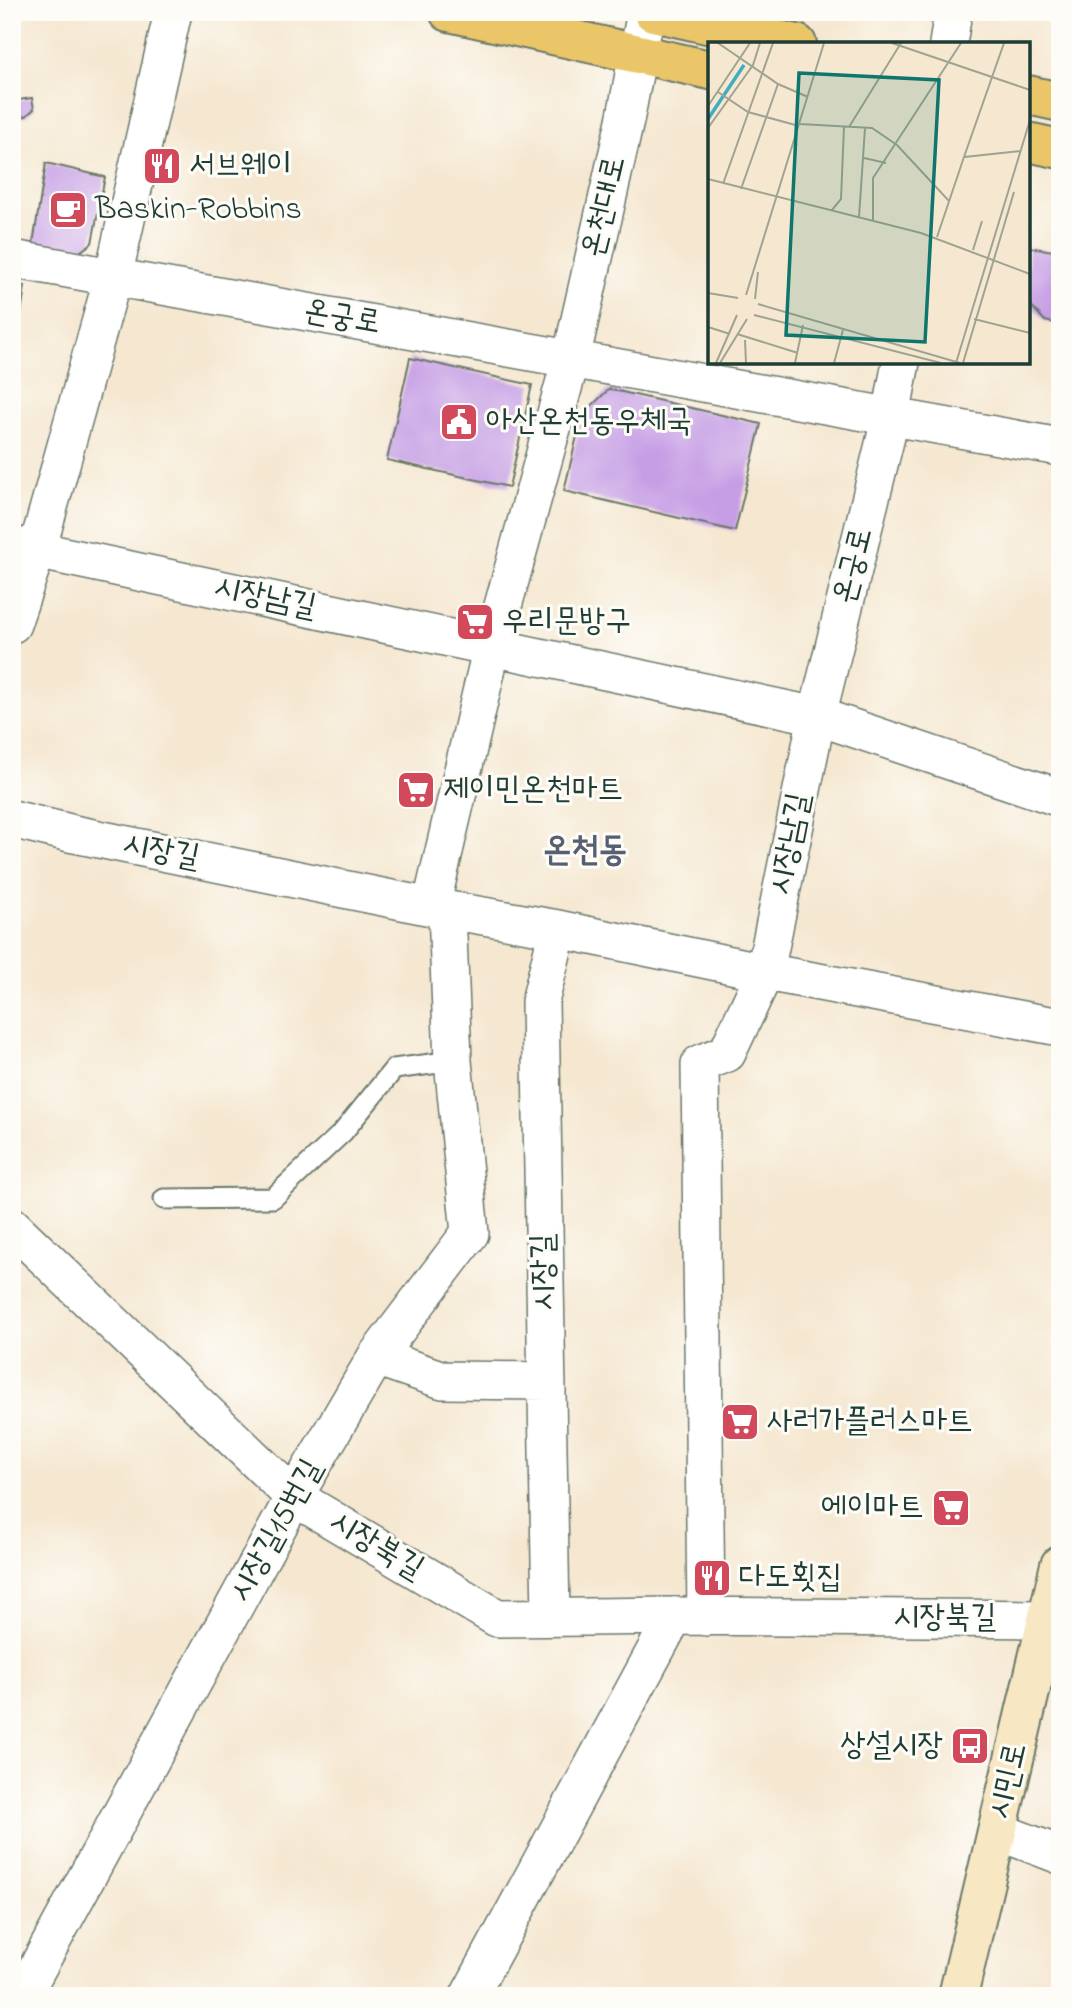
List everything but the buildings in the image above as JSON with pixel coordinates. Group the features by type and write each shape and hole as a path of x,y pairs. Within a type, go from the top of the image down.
{"main road":[{"path":"449,12 708,70"},
{"path":"653,12 788,42"},
{"path":"1030,95 1060,102"},
{"path":"1030,142 1060,149"},
{"name":"시민로","path":"958,1996 1055,1597"}],"street":[{"path":"12,624 25,547 113,277 173,12"},
{"name":"온천대로","path":"571,359 646,12"},
{"path":"948,42 953,12"},
{"name":"온궁로","path":"12,259 1060,446"},
{"path":"439,908 492,646 571,359"},
{"path":"891,416 901,364"},
{"name":"온궁로","path":"817,716 891,416"},
{"name":"시장남길","path":"25,547 817,716 1060,799"},
{"name":"시장남길","path":"765,972 817,716"},
{"name":"시장길","path":"12,819 439,908 1060,1027"},
{"name":"시장길15번길","path":"22,1996 294,1497 376,1357 470,1233 439,908"},
{"name":"시장길","path":"551,1617 540,1002 558,929"},
{"path":"469,1996 690,1616 700,1063 727,1053 765,972"},
{"name":"시장북길","path":"12,1226 294,1497 497,1618 690,1616 1055,1597"},
{"path":"376,1357 443,1380 547,1381"},
{"path":"997,1831 1060,1855"}],"lane":[{"path":"164,1199 273,1198 343,1132 394,1069 453,1060"}],"place":[{"name":"서브웨이","path":"162,166"},
{"name":"Baskin-Robbins","path":"68,210"},
{"name":"아산온천동우체국","path":"459,422"},
{"name":"우리문방구","path":"475,622"},
{"name":"제이민온천마트","path":"416,790"},
{"name":"사러가플러스마트","path":"740,1422"},
{"name":"에이마트","path":"951,1508"},
{"name":"다도횟집","path":"712,1578"},
{"name":"상설시장","path":"970,1746"}],"district":[{"name":"온천동","path":"585,851"}]}
